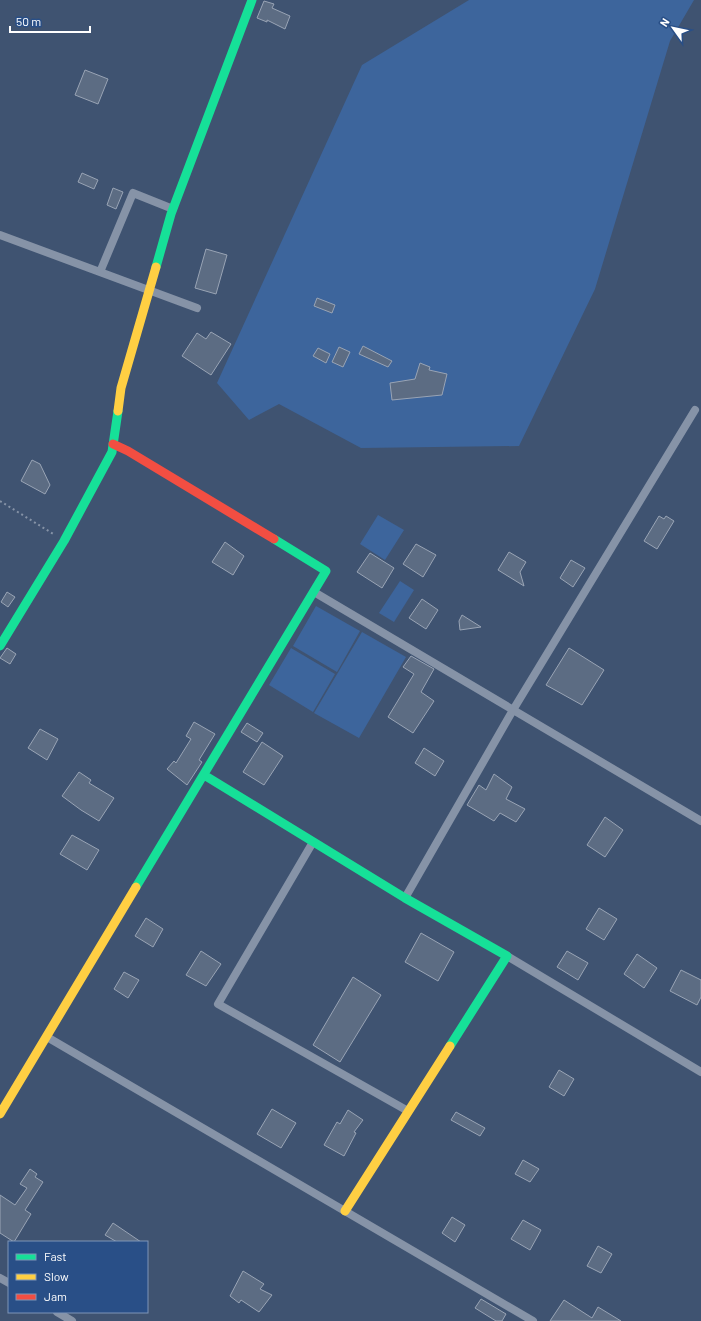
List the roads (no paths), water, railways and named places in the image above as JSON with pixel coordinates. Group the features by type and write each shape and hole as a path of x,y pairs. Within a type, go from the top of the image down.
{"street":[{"path":"0,646 64,541 112,452 122,388 173,209 252,0"},
{"path":"100,272 133,193 173,209"},
{"path":"0,235 197,308"},
{"path":"405,898 513,710 695,410"},
{"path":"0,1114 326,572 134,455 113,444"},
{"path":"314,592 701,821"},
{"path":"204,775 405,898 507,956 701,1072"},
{"path":"313,842 218,1004 408,1111"},
{"path":"345,1211 507,956"},
{"path":"46,1037 532,1321"},
{"path":"59,1313 72,1321"}]}
